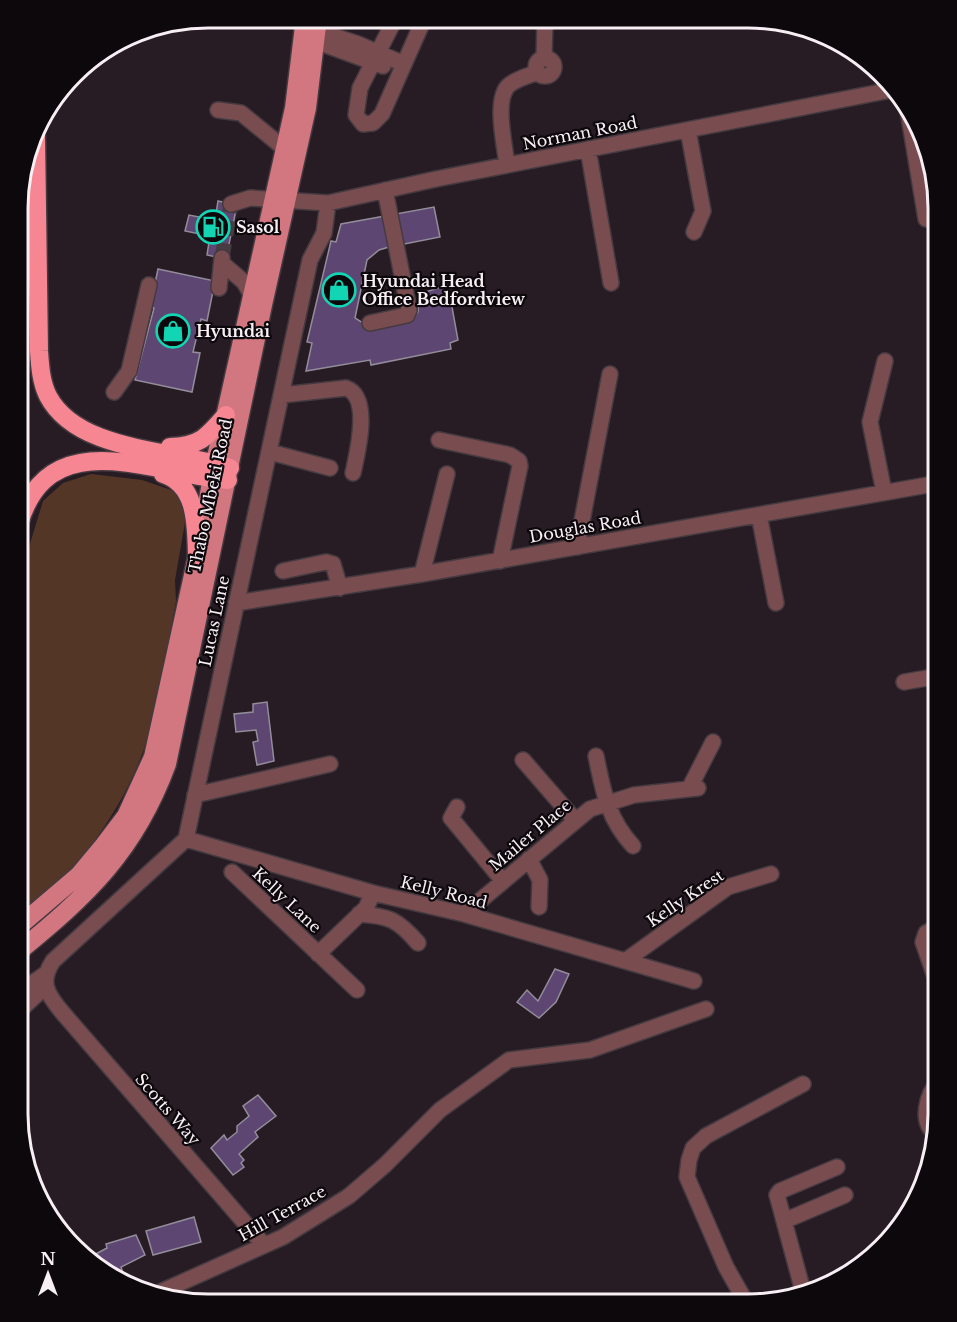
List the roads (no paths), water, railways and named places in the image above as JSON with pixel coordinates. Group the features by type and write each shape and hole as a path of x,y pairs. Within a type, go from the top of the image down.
{"highway":[{"path":"36,158 39,351 47,395 64,418 86,433 144,447 221,472"},
{"path":"144,447 195,444 209,435 226,415"},
{"path":"29,497 39,484 56,471 76,463 91,461 221,472"},
{"path":"136,465 169,476 183,487 195,516 197,557"}],"main road":[{"name":"Thabo Mbeki Road","path":"29,943 91,889 117,860 156,793 167,764 181,704 221,472 281,201 310,90 311,29"},
{"name":"Thabo Mbeki Road","path":"29,917 85,867 126,816 140,791 153,757 197,557 221,472 226,415 252,296 281,201 285,149 311,29"}],"street":[{"path":"507,165 501,108 502,93 509,84 541,65 544,28"},
{"path":"311,29 402,68"},
{"path":"391,29 367,73 357,99 357,118 363,124 379,119 419,29"},
{"name":"Norman Road","path":"231,204 242,199 328,203 507,165 885,91"},
{"path":"218,110 241,113 285,149"},
{"path":"688,130 702,211 694,232"},
{"path":"912,133 926,219"},
{"path":"588,149 611,283"},
{"path":"370,322 407,315 409,310 385,190"},
{"name":"Lucas Lane","path":"186,839 310,260 324,232 328,203"},
{"path":"219,288 223,261 244,282 252,296"},
{"path":"114,392 129,371 149,285"},
{"path":"884,492 870,422 885,361"},
{"path":"577,547 610,374"},
{"path":"282,395 346,388 352,390 356,396 362,428 353,473"},
{"path":"439,440 510,455 519,461 520,466 500,561"},
{"path":"270,452 330,468"},
{"path":"422,574 447,474"},
{"name":"Douglas Road","path":"236,603 500,561 928,485"},
{"path":"759,515 776,603"},
{"path":"283,571 326,562 333,564 340,588"},
{"path":"904,682 928,678"},
{"name":"Mailer Place","path":"464,914 575,820 605,803 634,795 694,789 713,742"},
{"path":"596,756 605,803 621,833 633,846"},
{"path":"524,760 575,820"},
{"path":"195,795 330,764"},
{"path":"457,807 451,815 452,819 503,881"},
{"path":"29,1001 46,985 53,961 95,920 145,879 186,839"},
{"name":"Kelly Road","path":"186,839 373,893 464,914 694,981"},
{"path":"529,859 540,880 539,907"},
{"name":"Kelly Lane","path":"232,872 357,990"},
{"name":"Kelly Krest","path":"625,961 728,887 771,874"},
{"name":"Kelly Lane","path":"318,954 366,908 373,893"},
{"path":"359,914 378,916 398,922 418,943"},
{"path":"928,932 923,942 928,953"},
{"path":"29,990 46,985"},
{"name":"Scotts Way","path":"46,985 173,1144 264,1245"},
{"name":"Hill Terrace","path":"168,1288 300,1227 349,1196 385,1165 440,1110 509,1060 590,1050 706,1009"},
{"path":"741,1294 726,1267 687,1177 689,1160 693,1148 706,1136 803,1084"},
{"path":"928,1097 928,1121"},
{"path":"801,1285 777,1197 780,1191 837,1167"},
{"path":"784,1221 845,1195"}],"tunnel":[{"path":"222,258 231,204"}],"place":[{"name":"Sasol","path":"213,227"},
{"name":"Hyundai Head Office Bedfordview","path":"339,290"},
{"name":"Hyundai","path":"173,331"}]}
